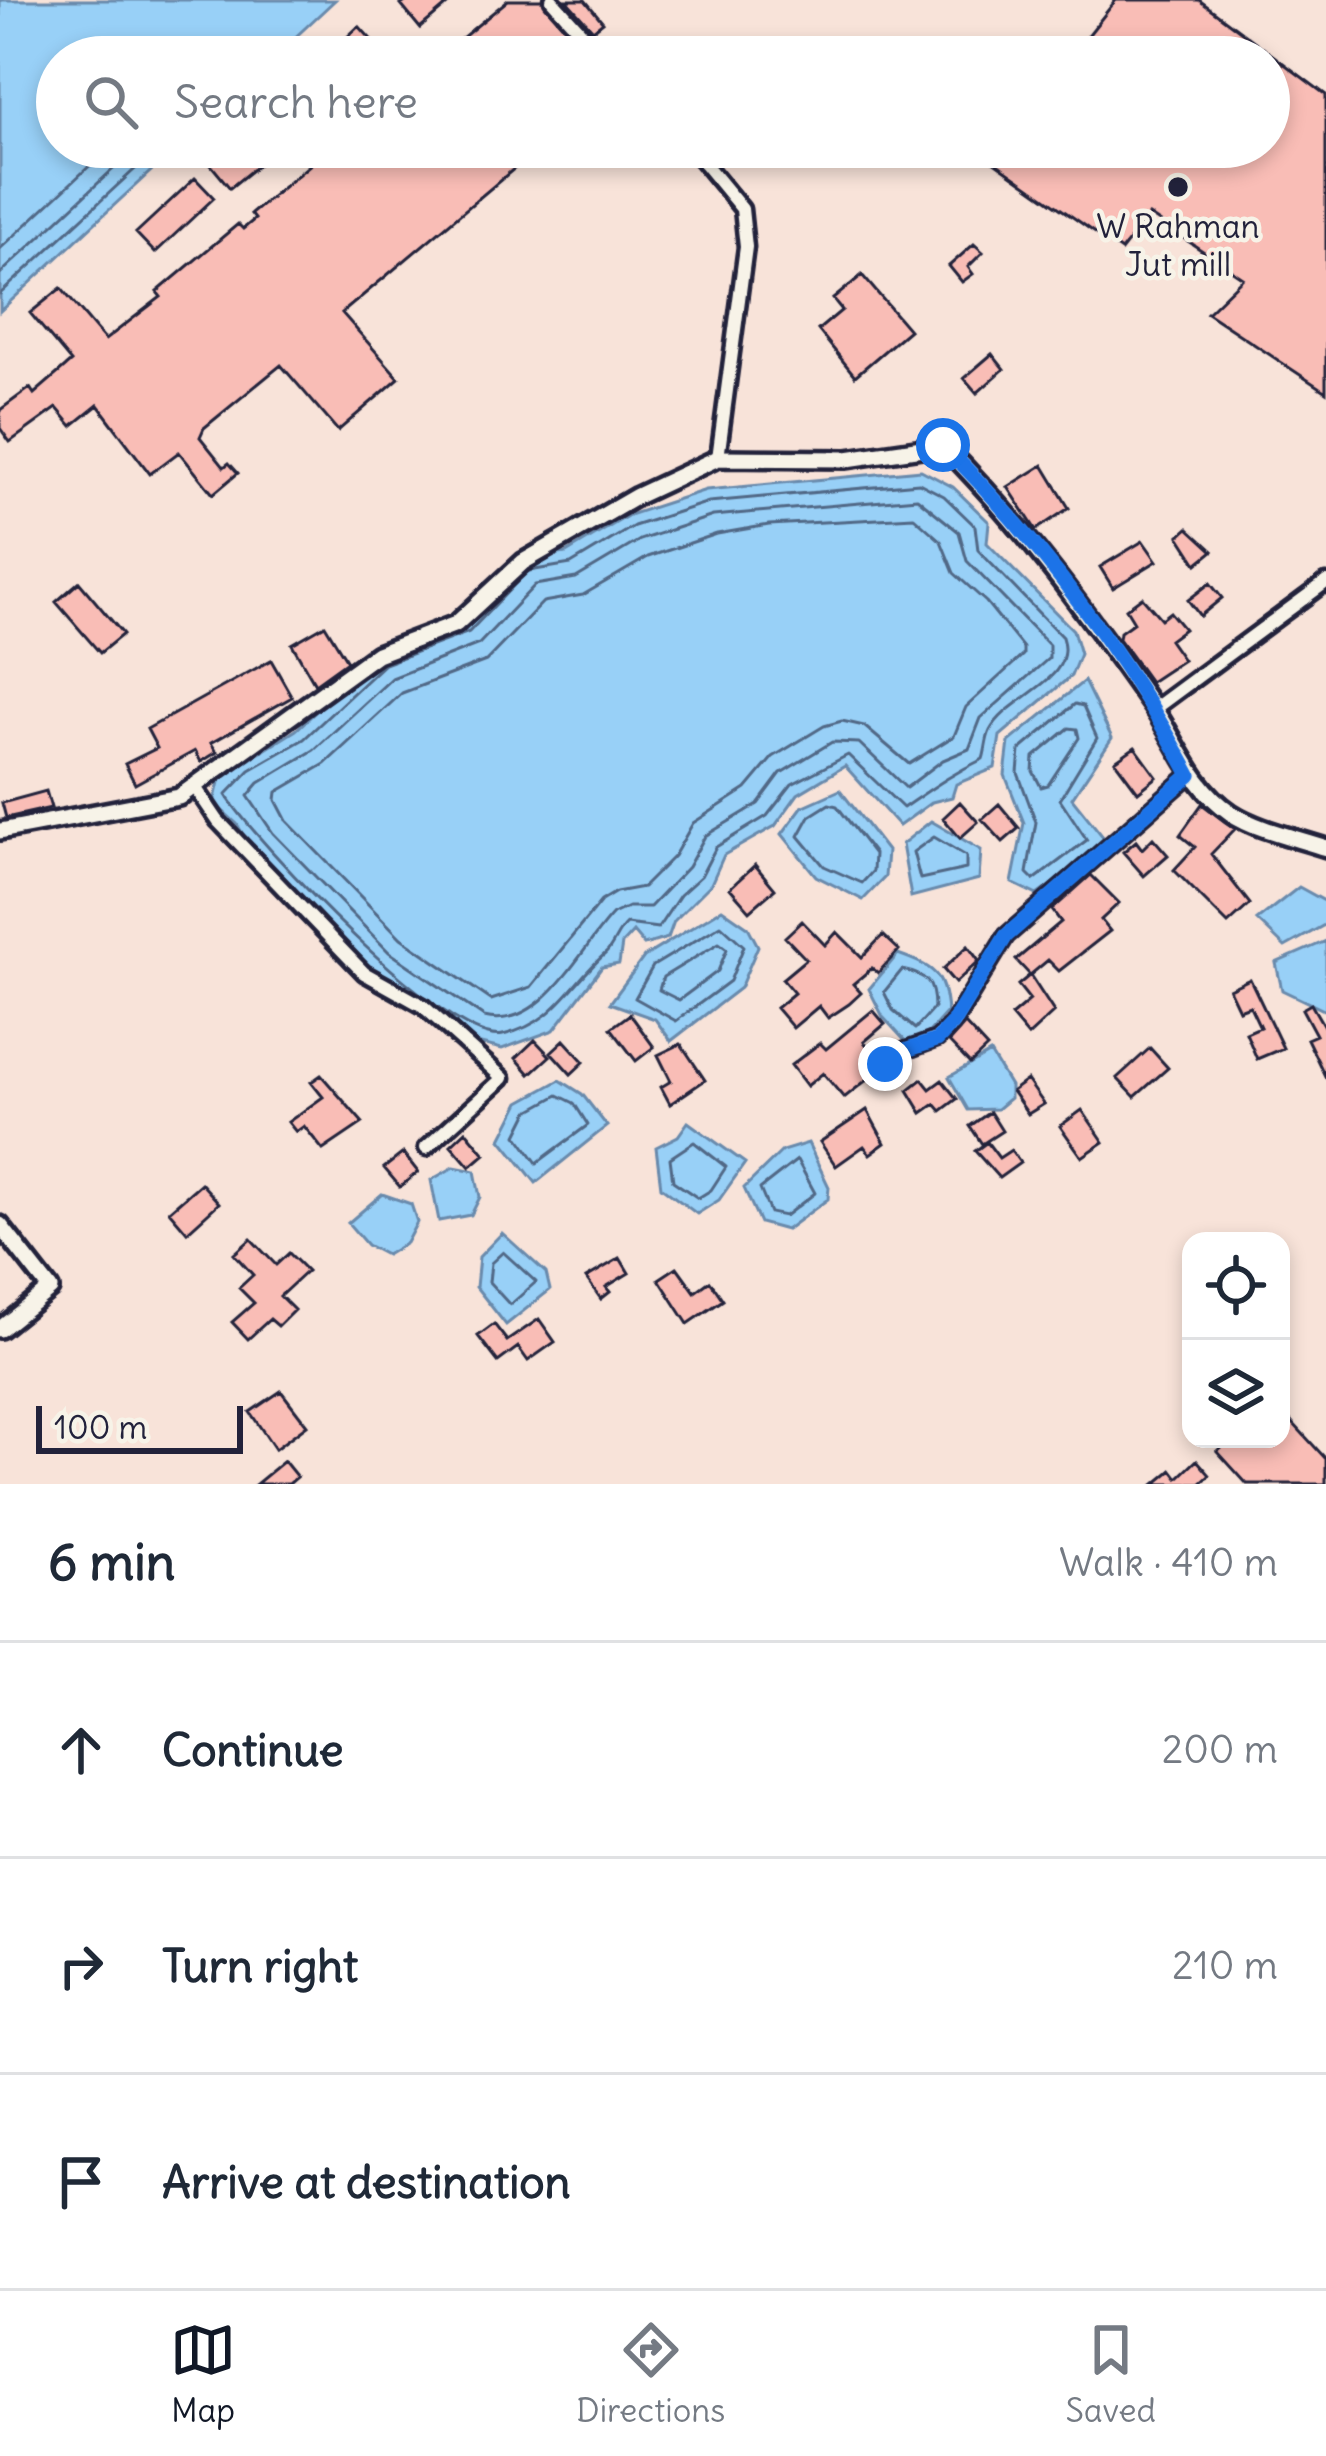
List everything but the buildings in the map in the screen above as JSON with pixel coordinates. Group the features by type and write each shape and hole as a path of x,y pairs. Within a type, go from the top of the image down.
{"street":[{"path":"553,0 585,36"},
{"path":"708,168 742,209 746,247 718,458"},
{"path":"0,832 179,797 377,654 456,624 523,562 638,496 718,458 847,459 943,445 1009,513 1154,709 1190,775 1233,814 1326,848"},
{"path":"1154,709 1326,582"},
{"path":"885,1064 892,1055 937,1040 952,1024 1006,936 1190,775"},
{"path":"195,787 218,821 364,974 422,1006 503,1078 426,1148"},
{"path":"0,1225 50,1289 0,1329"}],"water":[{"path":"0,0 335,0 296,36 36,36 36,168 154,168 0,311"},
{"path":"921,470 953,487 989,522 987,543 1073,630 1080,654 1071,676 1000,736 995,768 956,784 952,797 932,802 899,826 845,766 798,794 775,826 724,855 711,884 674,921 668,938 644,945 633,932 622,944 619,964 602,967 554,1030 502,1049 472,1042 373,974 282,875 252,850 237,824 214,803 220,778 296,730 377,654 462,623 522,559 566,553 629,515 706,490"},
{"path":"1084,681 1112,738 1072,798 1104,838 1092,855 1037,895 1012,883 1024,823 1005,775 1009,742"},
{"path":"840,790 887,851 885,877 863,900 816,876 782,834 802,807"},
{"path":"931,821 981,850 979,879 911,897 902,844"},
{"path":"1299,887 1326,902 1326,924 1285,947 1257,920"},
{"path":"722,909 748,927 758,946 740,988 671,1041 655,1019 610,1003 644,957"},
{"path":"1326,941 1326,1011 1282,990 1276,963"},
{"path":"898,954 935,973 947,1012 922,1040 908,1044 883,1017 869,989"},
{"path":"990,1053 1010,1086 1010,1098 997,1109 968,1110 949,1077"},
{"path":"560,1080 582,1094 607,1126 536,1183 501,1139 520,1102"},
{"path":"688,1122 745,1163 719,1200 697,1214 661,1187 656,1147 678,1136"},
{"path":"808,1143 829,1187 828,1199 786,1230 760,1223 744,1188 782,1151"},
{"path":"454,1167 475,1171 480,1197 471,1215 439,1221 431,1180"},
{"path":"382,1194 411,1204 417,1222 406,1243 386,1255 367,1245 348,1223"},
{"path":"502,1233 546,1273 550,1290 506,1325 476,1287 479,1257"}],"place":[{"name":"W Rahman Jut mill","path":"1178,187"}],"route":[{"path":"885,1064 892,1055 937,1040 952,1024 1006,936 1190,775 1154,709 1009,513 943,445"}]}
